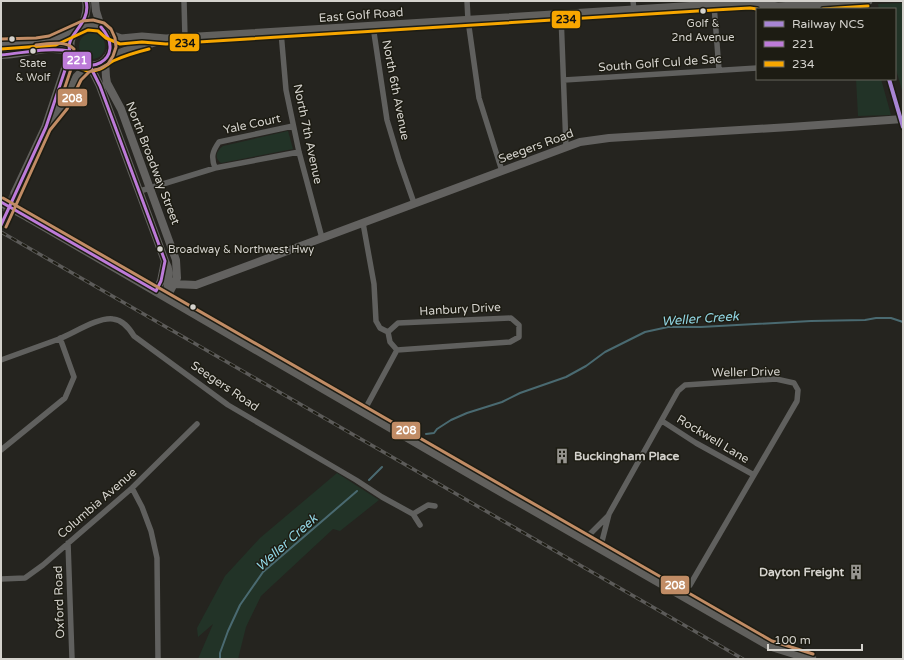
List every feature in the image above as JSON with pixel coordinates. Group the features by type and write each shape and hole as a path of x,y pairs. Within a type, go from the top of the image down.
{"main road":[{"name":"East Golf Road","path":"750,4 760,1"},
{"name":"East Golf Road","path":"108,34 121,39 142,37 166,39 561,15 633,5 750,4 778,7 868,1"},
{"path":"87,25 101,27 108,34 111,40 110,53 106,59 95,66 80,64 74,59 71,51 70,43 72,35 79,28 87,25"},
{"name":"East Golf Road","path":"106,59 132,49 166,39"},
{"path":"15,193 46,127 71,51"},
{"path":"46,127 63,106 77,77 89,66"},
{"path":"1,202 770,646 812,659"}],"street":[{"path":"1,44 55,40 79,28 85,19 87,12 86,1"},
{"path":"95,1 96,11 101,27"},
{"path":"184,1 185,38"},
{"path":"467,1 468,20 479,98 502,170"},
{"path":"714,5 719,70"},
{"path":"561,15 566,147"},
{"name":"North 6th Avenue","path":"373,26 387,120 414,203"},
{"name":"North 7th Avenue","path":"281,32 286,90 293,126 322,238"},
{"path":"1,55 48,48 71,51"},
{"name":"North Broadway Street","path":"106,59 106,77 108,83 121,109 176,260 177,278 167,297"},
{"name":"North Broadway Street","path":"89,66 100,86 165,261 169,268 167,297"},
{"name":"South Golf Cul de Sac","path":"564,80 756,68"},
{"name":"Seegers Road","path":"174,284 196,285 580,142 608,138 790,128 903,119"},
{"name":"Yale Court","path":"215,168 212,160 213,150 218,142 293,126"},
{"path":"140,191 215,168 299,152"},
{"path":"364,223 374,284 376,321 380,328 388,332 390,342 397,350 364,411"},
{"path":"156,291 161,281 165,261"},
{"path":"177,272 196,285"},
{"name":"Hanbury Drive","path":"388,332 398,323 511,318 519,325 519,337 510,342 397,350"},
{"name":"Seegers Road","path":"1,360 60,338 102,320 113,319 122,322 129,328 134,336 228,405 413,514"},
{"path":"1,450 65,398 74,377 60,338"},
{"name":"Weller Drive","path":"662,421 678,391 685,385 776,380 794,383 798,390 797,401 754,476"},
{"path":"600,549 610,514 662,421"},
{"name":"Rockwell Lane","path":"662,421 696,443 754,476"},
{"name":"Columbia Avenue","path":"1,579 25,578 132,488 197,424"},
{"path":"690,585 754,476"},
{"path":"132,488 142,507 151,531 157,558 158,659"},
{"path":"420,525 413,514 428,505 435,506"},
{"path":"585,540 610,514"},
{"name":"Oxford Road","path":"68,543 72,659"}],"green space":[{"path":"903,3 903,94 896,70 896,8 879,8 878,4"},
{"path":"92,33 101,37 105,46 101,55 92,59 83,55 79,46 83,37"},
{"path":"856,80 881,80 891,115 858,116"},
{"path":"288,131 293,149 221,163 217,159 217,152 223,146"},
{"path":"337,473 379,500 340,531 333,529 261,596 246,627 238,659 198,659 213,624 198,637 197,628 225,576 260,538"}],"waterway":[{"name":"Weller Creek","path":"426,434 434,433 437,429 451,420 467,413 502,402 520,393 566,377 586,366 605,352 645,332 668,327 865,320 876,318 891,318 903,322"},
{"name":"Weller Creek","path":"369,480 382,467"},
{"name":"Weller Creek","path":"220,659 220,653 228,631 240,605 263,572 357,491"}],"tunnel":[{"path":"1,225 15,193"}],"railway":[{"path":"1,232 743,659"}],"rail line":[{"name":"NCS","path":"889,80 903,127"}],"transit line":[{"name":"221","path":"86,1 87,9 85,16 69,45 70,51 76,60 84,65 100,63 107,57 110,49 108,39 101,27"},
{"name":"234","path":"838,8 868,6"},
{"name":"234","path":"1,49 56,45 88,30 98,31 106,38 120,44 142,42 166,44 714,10 756,9"},
{"name":"208","path":"1,39 49,36 82,21 93,20 104,23 111,29 115,38 116,47 108,64 99,69 90,71 81,80 67,109 50,130 6,227"},
{"name":"208","path":"36,45 51,43 66,44 74,49 72,66 62,96"},
{"name":"234","path":"66,54 76,66 84,70 95,71 122,57 149,49"},
{"name":"221","path":"1,55 44,50 70,51"},
{"name":"221","path":"1,225 46,127 71,52"},
{"name":"221","path":"90,66 100,86 165,261 161,281 156,291"},
{"name":"208","path":"3,198 772,641 813,654"},
{"name":"221","path":"1,202 156,291"}],"place":[{"name":"Golf & 2nd Avenue","path":"703,11"},
{"name":"State & Wolf","path":"33,51"},
{"name":"Broadway & Northwest Hwy","path":"160,249"},
{"name":"Buckingham Place","path":"562,456"},
{"name":"Dayton Freight","path":"856,572"}]}
